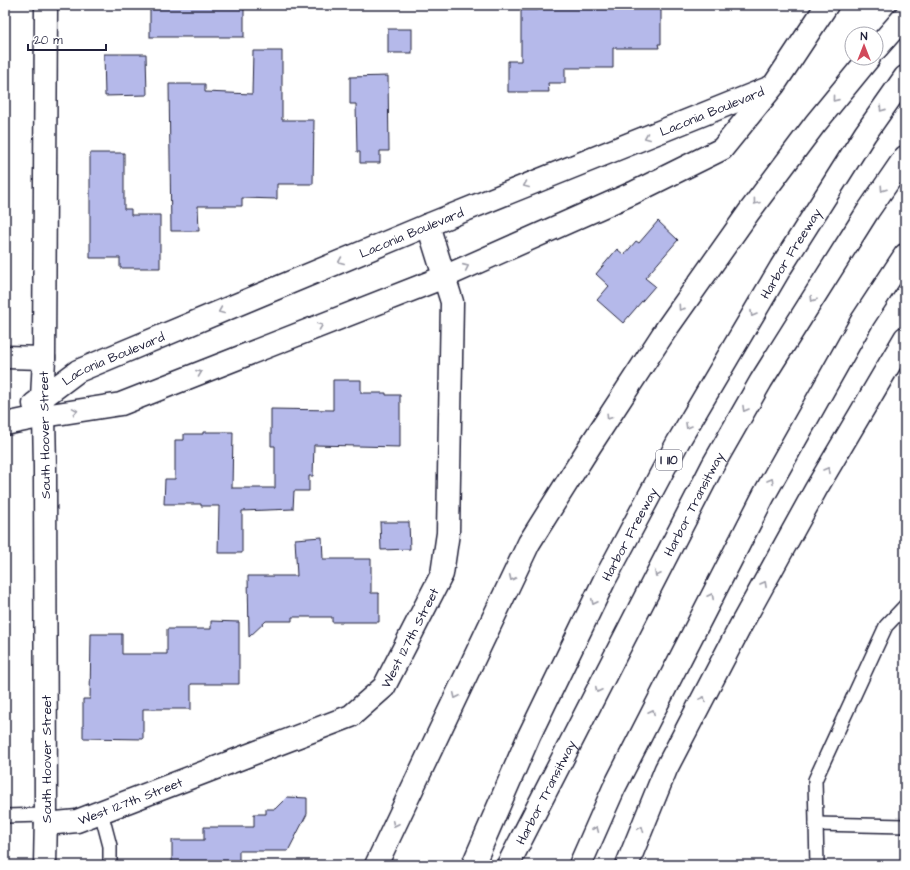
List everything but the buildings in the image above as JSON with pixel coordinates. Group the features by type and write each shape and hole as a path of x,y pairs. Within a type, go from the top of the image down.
{"main road":[{"name":"South Hoover Street","path":"45,865 43,407 46,5"},
{"path":"774,86 827,5"},
{"path":"884,40 905,16"},
{"path":"376,865 529,543 665,331 749,212 814,124 862,66"},
{"name":"Harbor Freeway","path":"472,865 529,736 604,581 678,442 781,267 865,134 905,77"},
{"name":"Laconia Boulevard","path":"43,407 78,371 428,225 774,86"},
{"name":"Laconia Boulevard","path":"7,423 43,407 122,404 444,277 633,193 722,149 774,86"},
{"name":"Harbor Transitway","path":"508,865 713,465 761,381 868,212 905,157"},
{"name":"West 127th Street","path":"46,820 77,821 351,716 384,687 442,574 448,533 452,302 428,225"},
{"path":"580,865 614,788 764,495 863,319 905,255"},
{"path":"627,865 666,769 738,632 816,489 905,338"},
{"path":"5,356 44,358"}],"lane":[{"path":"817,865 814,780 886,626 905,606"},
{"path":"101,812 110,846 110,865"},
{"path":"5,816 46,820"},
{"path":"816,824 905,826"}]}
